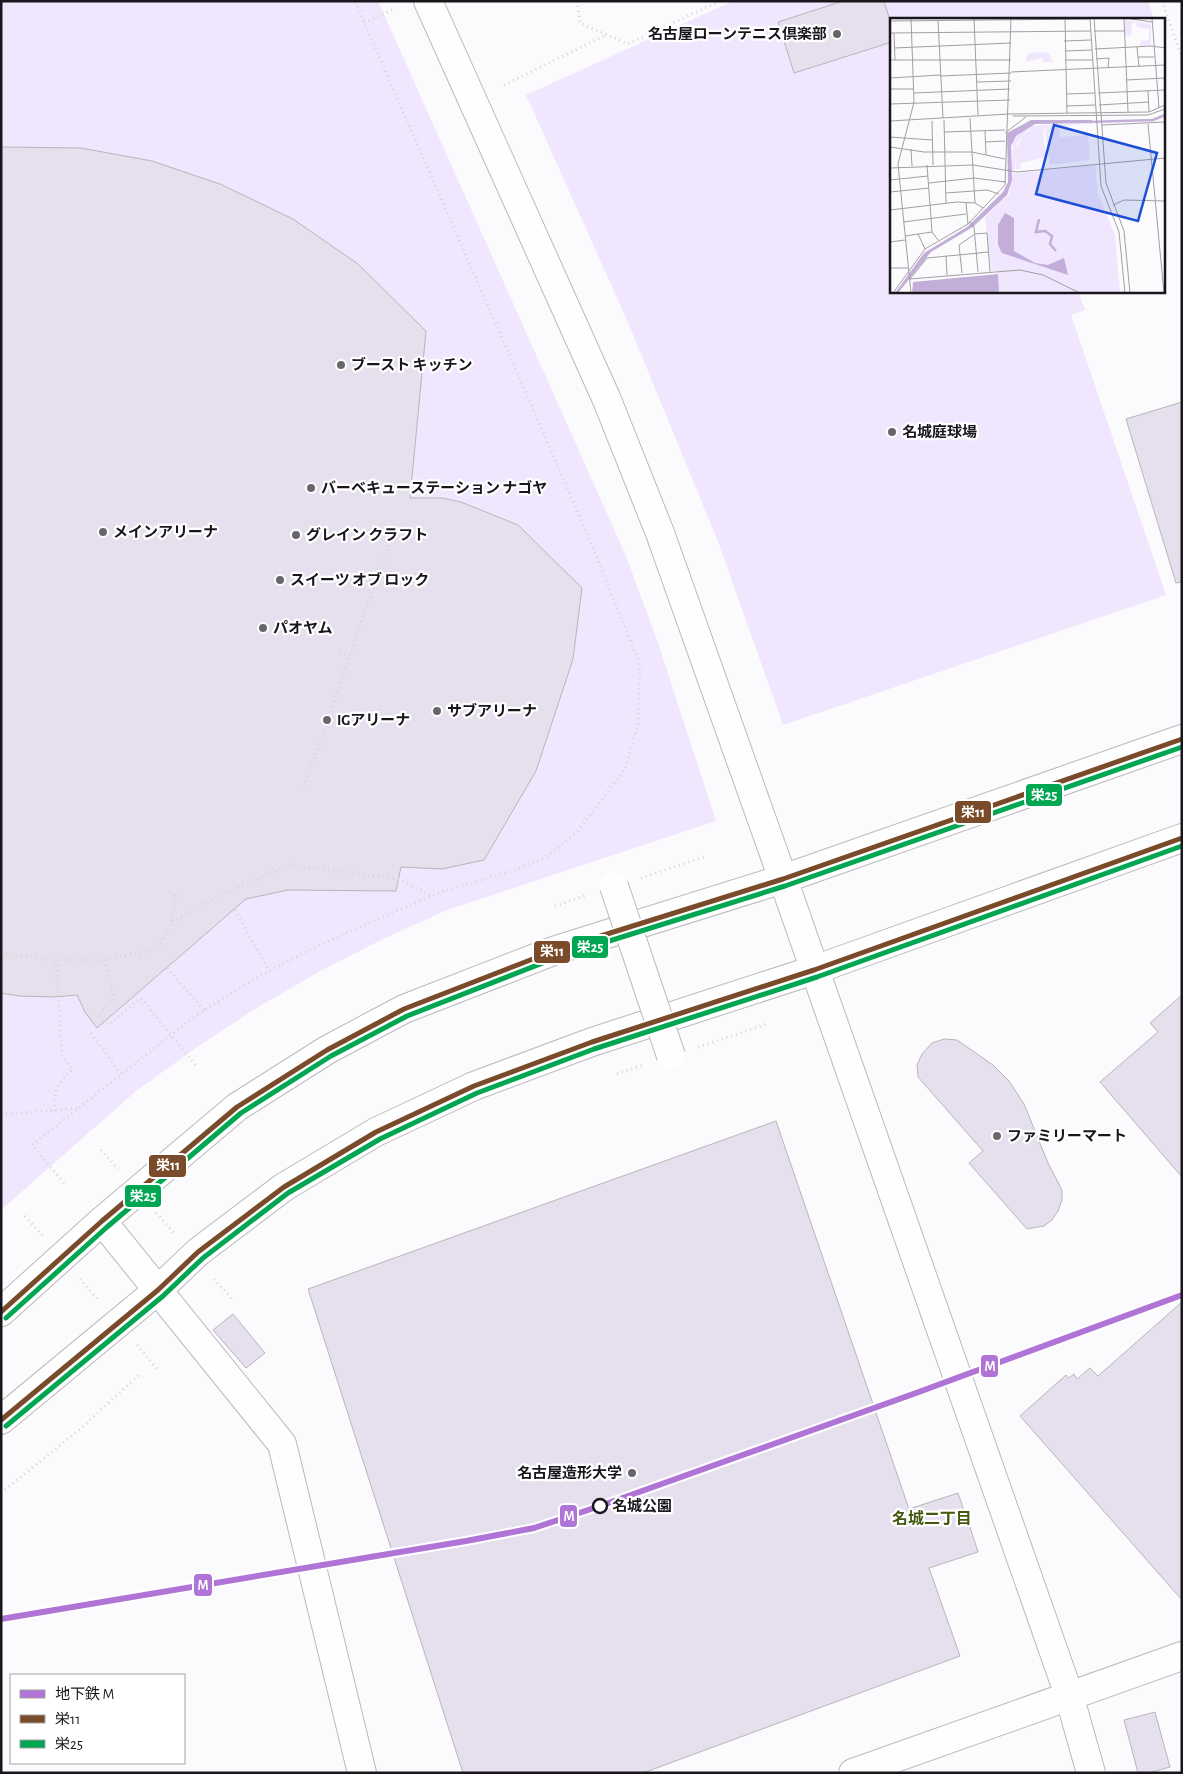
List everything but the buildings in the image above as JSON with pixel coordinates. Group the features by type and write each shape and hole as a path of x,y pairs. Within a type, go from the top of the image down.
{"street":[{"path":"428,1 607,400 660,533 1069,1695 1091,1773"},
{"path":"1,1312 102,1221 237,1106 327,1050 404,1009 556,950 783,879 1182,739"},
{"path":"1,1420 158,1290 194,1256 284,1187 376,1132 474,1086 592,1042 814,970 1182,838"},
{"path":"614,886 671,1056"},
{"path":"102,1221 282,1444 362,1773"},
{"path":"853,1773 1182,1656"}],"path":[{"path":"64,1183 32,1145 78,1108 204,1010 269,971 391,913 433,896 506,873 545,858 577,832 625,769 638,724 640,665 584,526 355,1"},
{"path":"577,1 580,23 628,44 720,1"},
{"path":"1162,1 1182,58"},
{"path":"364,23 394,9"},
{"path":"504,85 606,36"},
{"path":"304,787 392,534"},
{"path":"339,653 349,656"},
{"path":"614,886 706,856"},
{"path":"172,922 213,899 289,865 398,879 433,896"},
{"path":"1,953 56,960 104,960 158,949 172,922 174,893"},
{"path":"234,910 269,971"},
{"path":"56,960 62,1056 74,1070 58,1083 55,1096 56,1111"},
{"path":"104,960 114,1000 98,1014 108,1025 140,998 198,1068"},
{"path":"167,968 204,1010"},
{"path":"671,1056 767,1024"},
{"path":"91,1033 121,1074"},
{"path":"1,1115 78,1108"},
{"path":"102,1150 233,1300"},
{"path":"25,1216 158,1369"},
{"path":"1,1493 80,1429 140,1373"}],"shaded area":[{"path":"1,1 378,1 626,556 658,643 716,821 447,910 381,940 320,971 260,1006 200,1045 136,1091 1,1210"},
{"name":"名城庭球場","path":"733,1 1148,1 1154,18 890,18 890,292 1078,292 1085,310 1071,315 1166,595 783,725 719,544 627,320 526,95"}],"metro line":[{"name":"M","path":"1,1619 534,1528 916,1393 1182,1295"}],"transit line":[{"name":"栄11","path":"1,1312 102,1221 237,1107 327,1050 404,1009 556,950 783,879 1182,739"},
{"name":"栄25","path":"6,1318 107,1227 241,1113 331,1056 407,1016 558,957 785,886 1182,747"},
{"name":"栄11","path":"1,1420 158,1290 198,1252 284,1187 376,1132 474,1086 592,1042 814,970 1182,838"},
{"name":"栄25","path":"6,1426 163,1296 203,1258 288,1193 380,1139 477,1093 594,1049 817,977 1182,846"}],"place":[{"name":"名古屋ローンテニス倶楽部","path":"837,34"},
{"name":"ブースト キッチン","path":"341,365"},
{"name":"名城庭球場","path":"892,432"},
{"name":"バーベキューステーション ナゴヤ","path":"311,488"},
{"name":"メインアリーナ","path":"103,532"},
{"name":"グレイン クラフト","path":"296,535"},
{"name":"スイーツ オブ ロック","path":"280,580"},
{"name":"パオヤム","path":"263,628"},
{"name":"サブアリーナ","path":"437,711"},
{"name":"IGアリーナ","path":"327,720"},
{"name":"ファミリーマート","path":"997,1136"},
{"name":"名古屋造形大学","path":"632,1473"},
{"name":"名城公園","path":"600,1506"}],"district":[{"name":"名城二丁目","path":"932,1519"}]}
